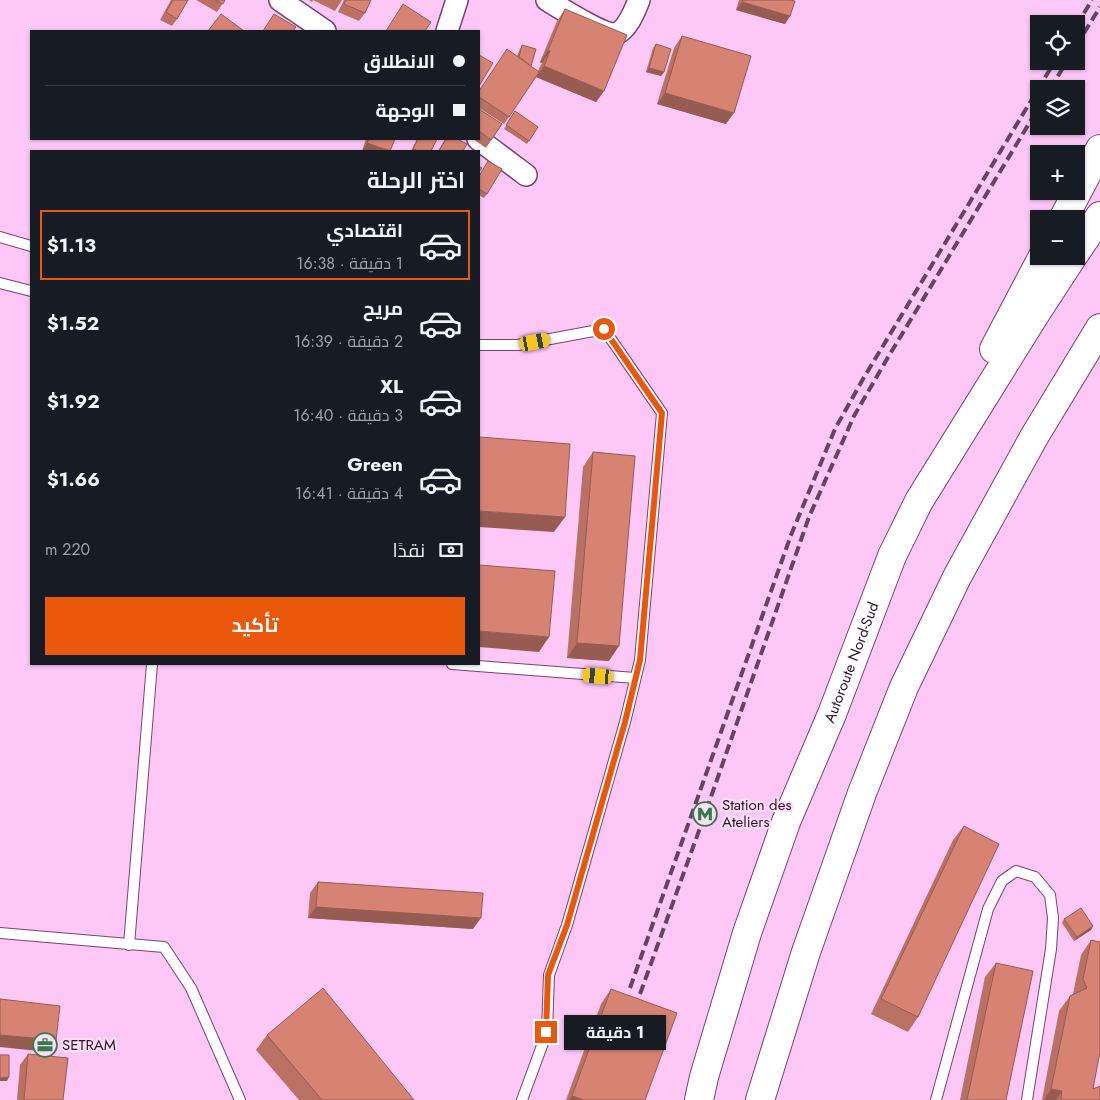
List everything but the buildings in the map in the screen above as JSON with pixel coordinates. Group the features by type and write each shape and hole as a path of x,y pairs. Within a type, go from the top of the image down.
{"highway":[{"path":"1068,210 1100,149"},
{"path":"1085,238 1100,216"},
{"path":"919,501 997,343 1038,265"},
{"name":"Autoroute Nord-Sud","path":"699,1100 704,1077 747,933 786,822 832,714 892,556 919,501 1067,265"},
{"path":"760,1100 806,952 862,793 904,687 961,569 1034,437 1100,328"}],"street":[{"path":"280,0 324,30"},
{"path":"447,30 457,0"},
{"path":"547,0 595,27 615,35 626,25 639,0"},
{"path":"479,140 526,175"}],"lane":[{"path":"0,237 30,246"},
{"path":"0,283 30,291"},
{"path":"480,345 518,345 604,329 662,413 640,660 625,722 567,925 548,975 546,1032 522,1100"},
{"path":"129,944 152,665"},
{"path":"465,665 635,678"},
{"path":"936,1100 988,909 1002,881 1016,871 1035,877 1050,895 1053,918 1051,948 1027,1100"},
{"path":"0,933 164,947 192,988 240,1100"}],"railway":[{"path":"1083,15 1092,0"},
{"path":"1085,31 1100,7"},
{"path":"630,988 791,535 835,429 863,379 1050,70"},
{"path":"1055,80 1062,70"},
{"path":"640,994 809,517 854,416 1030,122"}],"place":[{"name":"Station des Ateliers","path":"705,814"},
{"name":"SETRAM","path":"45,1045"}],"route":[{"path":"546,1032 548,975 567,925 625,722 640,660 662,413 604,329"}]}
